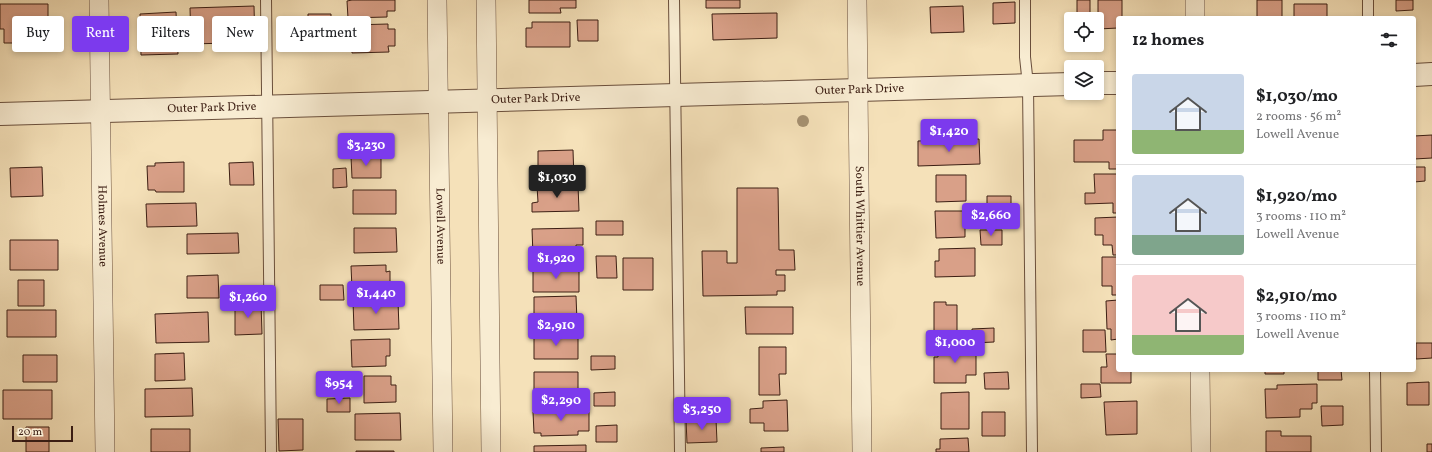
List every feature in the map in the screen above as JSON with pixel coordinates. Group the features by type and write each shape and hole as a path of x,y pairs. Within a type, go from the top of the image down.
{"street":[{"name":"Holmes Avenue","path":"99,0 105,452"},
{"name":"Lowell Avenue","path":"437,0 443,452"},
{"path":"486,0 491,452"},
{"name":"South Whittier Avenue","path":"857,0 862,452"},
{"path":"1195,0 1195,16"},
{"path":"1416,75 1432,74"},
{"path":"1104,83 1116,83"},
{"name":"Outer Park Drive","path":"0,114 1064,84"},
{"path":"1200,372 1201,452"}],"lane":[{"path":"266,0 271,452"},
{"path":"674,0 680,452"},
{"path":"1025,0 1028,86 1032,452"},
{"path":"1368,0 1368,16"},
{"path":"1374,372 1376,452"}],"building":[{"path":"395,0 395,11 387,11 387,17 348,16 347,1"},
{"path":"529,0 576,0 576,8 560,8 561,13 529,13"},
{"path":"706,0 740,0 740,8 706,8"},
{"path":"1077,0 1090,0 1090,12 1077,12"},
{"path":"1098,0 1122,0 1122,16 1116,16 1116,28 1104,29 1104,12 1098,12"},
{"path":"1257,0 1282,0 1282,16 1257,16"},
{"path":"1396,0 1413,0 1413,10 1396,11"},
{"path":"1015,2 1015,23 993,24 993,3"},
{"path":"0,4 48,4 48,16 12,16 12,43 4,43 4,29 0,29"},
{"path":"1294,4 1327,4 1327,16 1294,16"},
{"path":"254,6 254,16 212,16 212,43 204,44 204,16 190,16 190,8"},
{"path":"963,6 964,32 931,33 930,7"},
{"path":"176,12 176,16 140,16 140,14"},
{"path":"777,13 777,38 713,40 712,14"},
{"path":"308,14 331,14 331,16 308,16"},
{"path":"577,20 598,20 598,41 578,41"},
{"path":"532,22 570,22 570,47 526,47 526,28 532,28"},
{"path":"371,24 388,24 388,29 395,29 395,46 388,46 389,52 352,53 371,52"},
{"path":"141,52 178,52 178,54 141,55"},
{"path":"1103,130 1116,130 1116,169 1109,169 1109,162 1074,162 1074,140 1103,140"},
{"path":"1432,135 1432,158 1416,159 1416,136"},
{"path":"979,139 980,164 918,166 918,141"},
{"path":"573,150 574,180 538,181 538,151"},
{"path":"351,156 381,156 381,178 352,178"},
{"path":"184,162 184,192 156,192 155,190 148,190 147,166 155,166 155,163"},
{"path":"253,162 254,185 230,185 229,163"},
{"path":"42,167 43,196 11,197 10,168"},
{"path":"1416,167 1425,167 1425,181 1416,182"},
{"path":"346,168 347,187 333,188 333,169"},
{"path":"1094,174 1116,174 1116,213 1113,213 1113,203 1085,204 1085,193 1095,193"},
{"path":"936,175 966,175 966,201 936,202"},
{"path":"578,185 579,211 532,212 532,203 538,202 537,186"},
{"path":"737,188 778,188 779,250 794,250 795,270 776,270 776,275 785,275 785,291 777,291 777,295 703,296 702,251 727,251 727,263 737,263"},
{"path":"353,190 396,190 396,214 353,214"},
{"path":"987,196 1011,196 1011,207 987,208"},
{"path":"196,203 197,226 147,227 146,204"},
{"path":"935,211 965,211 965,237 936,238"},
{"path":"1116,217 1116,255 1113,255 1112,245 1103,245 1103,235 1095,235 1095,218"},
{"path":"596,221 623,221 623,235 596,235"},
{"path":"354,228 396,228 397,252 354,253"},
{"path":"583,228 583,245 576,245 576,256 533,256 532,229"},
{"path":"980,230 1002,230 1002,245 981,245"},
{"path":"238,233 239,253 187,254 187,234"},
{"path":"10,240 58,240 58,270 10,270"},
{"path":"975,248 975,276 935,277 935,261 939,261 939,249"},
{"path":"596,256 616,256 617,278 597,278"},
{"path":"1102,257 1116,257 1116,295 1112,295 1112,286 1102,286"},
{"path":"623,258 653,258 653,290 623,290"},
{"path":"386,265 386,272 390,271 390,288 352,289 351,266"},
{"path":"533,267 579,267 579,292 533,292"},
{"path":"218,275 219,298 187,298 187,276"},
{"path":"18,280 44,280 44,306 18,306"},
{"path":"320,285 343,285 344,300 320,300"},
{"path":"576,296 577,321 534,322 534,297"},
{"path":"1116,300 1116,339 1111,340 1111,329 1107,329 1106,301"},
{"path":"353,301 398,301 399,329 354,330"},
{"path":"934,302 946,302 946,305 957,305 957,335 945,335 945,332 934,332"},
{"path":"261,303 262,334 235,335 235,304"},
{"path":"745,307 793,307 793,334 746,334"},
{"path":"7,310 56,310 56,337 7,337"},
{"path":"208,312 209,342 156,343 155,314"},
{"path":"994,328 994,342 972,343 972,329"},
{"path":"1083,330 1105,330 1106,352 1083,352"},
{"path":"534,335 578,335 578,359 534,359"},
{"path":"390,339 390,356 386,356 386,366 352,367 351,340"},
{"path":"1416,343 1432,343 1432,358 1416,359"},
{"path":"938,346 976,346 976,375 966,375 966,383 934,383 934,357 938,357"},
{"path":"759,347 786,347 786,374 779,374 780,395 759,395"},
{"path":"184,353 185,380 155,381 155,354"},
{"path":"1106,354 1116,354 1116,372 1131,372 1131,383 1101,383 1101,367 1107,367"},
{"path":"23,355 57,355 57,382 23,382"},
{"path":"591,356 615,356 615,369 591,370"},
{"path":"534,372 578,372 578,396 534,397"},
{"path":"1008,372 1009,389 985,389 984,373"},
{"path":"1265,372 1284,372 1284,374 1265,374"},
{"path":"1318,372 1341,372 1342,380 1318,380"},
{"path":"364,376 391,376 391,385 396,385 396,402 364,403"},
{"path":"1429,382 1429,405 1407,405 1407,383"},
{"path":"1081,384 1100,384 1101,397 1081,398"},
{"path":"1317,384 1317,403 1312,403 1312,409 1300,409 1300,417 1266,418 1265,389 1277,389 1277,385"},
{"path":"192,388 193,416 145,417 145,389"},
{"path":"3,390 52,390 52,419 3,419"},
{"path":"615,392 615,406 594,406 594,393"},
{"path":"969,392 969,429 941,429 941,393"},
{"path":"350,398 350,412 327,412 327,399"},
{"path":"787,400 788,431 764,431 764,423 750,423 750,409 763,408 763,401"},
{"path":"1137,401 1137,434 1106,435 1104,402"},
{"path":"1321,406 1343,406 1343,425 1322,426"},
{"path":"577,408 577,412 589,412 589,431 578,431 578,435 541,436 541,433 534,433 533,412 540,412 540,409"},
{"path":"982,412 1005,412 1005,436 982,436"},
{"path":"400,413 401,440 355,440 355,414"},
{"path":"278,419 303,419 303,450 279,451"},
{"path":"716,419 717,442 687,443 686,420"},
{"path":"617,425 617,442 596,442 596,426"},
{"path":"26,427 49,427 49,452 26,452"},
{"path":"151,429 190,429 190,452 151,452"},
{"path":"1266,431 1281,431 1281,436 1311,436 1311,452 1266,452"},
{"path":"968,438 969,452 936,452 936,449 940,449 940,439"},
{"path":"1427,444 1432,444 1432,452 1427,452"},
{"path":"586,445 586,452 534,452 534,446"},
{"path":"784,447 784,452 761,452 761,448"},
{"path":"394,451 394,452 356,452"}]}
